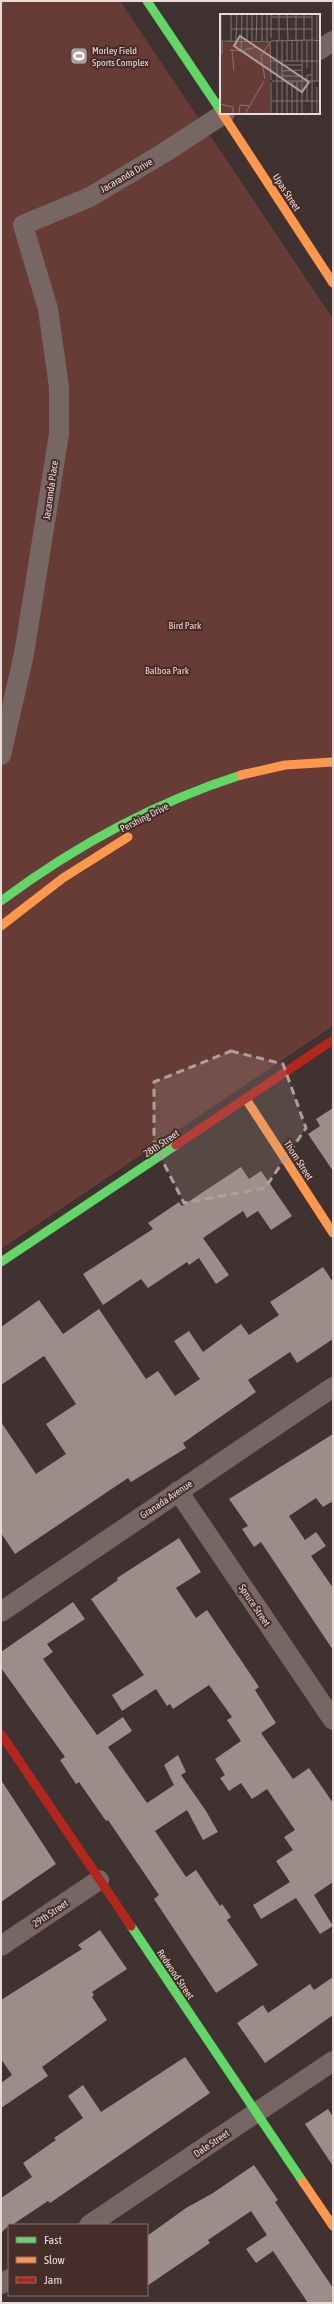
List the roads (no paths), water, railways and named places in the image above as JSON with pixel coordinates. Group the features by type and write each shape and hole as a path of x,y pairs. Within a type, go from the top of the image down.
{"street":[{"name":"Upas Street","path":"147,1 220,109"},
{"path":"320,49 333,41"},
{"name":"Jacaranda Drive","path":"23,225 90,197 162,154 222,114"},
{"name":"Upas Street","path":"224,114 333,283"},
{"name":"Jacaranda Place","path":"1,755 24,654 58,434 59,387 48,308 23,225"},
{"name":"Pershing Drive","path":"1,901 68,854 127,821 184,794 236,776 273,768 333,762"},
{"name":"Pershing Drive","path":"289,774 315,764"},
{"name":"Pershing Drive","path":"1,926 49,888 106,850 138,832"},
{"name":"28th Street","path":"1,1262 333,1040"},
{"name":"Thorn Street","path":"246,1099 333,1233"},
{"name":"Granada Avenue","path":"1,1612 333,1387"},
{"name":"Spruce Street","path":"178,1491 333,1720"},
{"name":"Redwood Street","path":"1,1734 333,2226"},
{"name":"29th Street","path":"1,1946 99,1880"},
{"name":"Dale Street","path":"90,2224 333,2061"}],"place":[{"name":"Morley Field Sports Complex","path":"79,56"}],"park label":[{"name":"Bird Park","path":"185,625"},
{"name":"Balboa Park","path":"167,670"}]}
